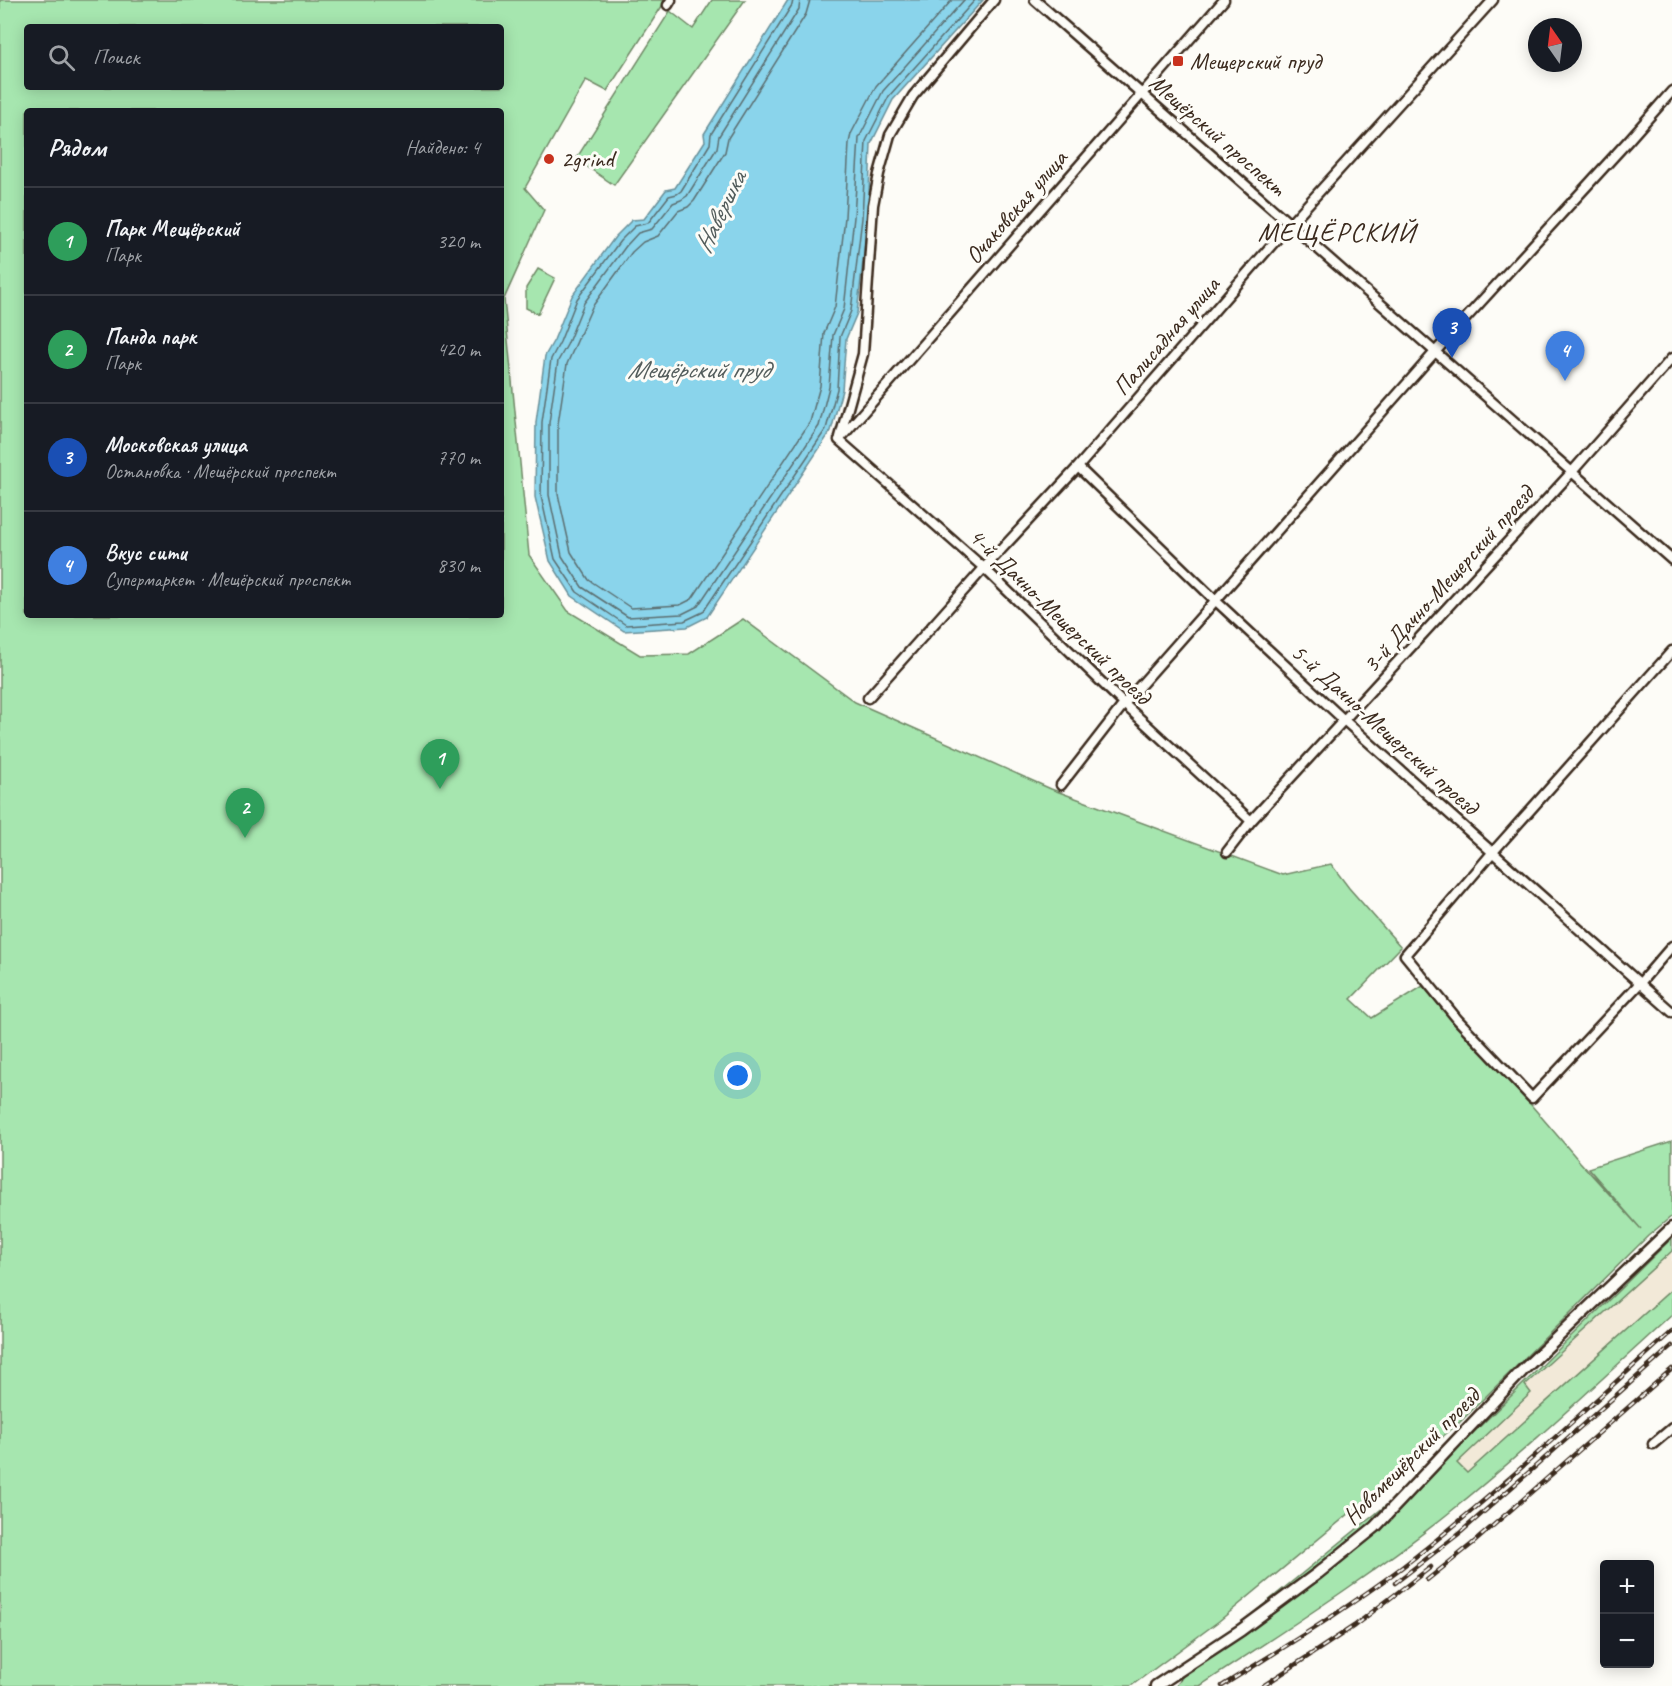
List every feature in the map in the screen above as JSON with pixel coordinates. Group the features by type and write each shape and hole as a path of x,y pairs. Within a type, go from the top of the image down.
{"street":[{"path":"839,440 863,354 873,205 890,135 913,96 994,0"},
{"name":"Мещёрский проспект","path":"1035,0 1672,560"},
{"name":"Очаковская улица","path":"839,440 1224,0"},
{"name":"Палисадная улица","path":"868,698 1077,467 1290,224 1493,0"},
{"path":"1061,785 1124,704 1436,352 1672,91"},
{"name":"3-й Дачно-Мещерский проезд","path":"1227,852 1251,821 1571,473 1672,358"},
{"name":"4-й Дачно-Мещерский проезд","path":"839,440 984,568 1124,704 1251,821"},
{"name":"5-й Дачно-Мещерский проезд","path":"1077,467 1345,720 1672,1012"},
{"path":"1672,651 1492,853 1405,955 1458,1020 1532,1098 1672,946"},
{"name":"Новомещёрский проезд","path":"1156,1686 1241,1630 1375,1527 1522,1371 1672,1228"},
{"path":"1653,1444 1672,1428"}],"shaded area":[{"path":"1672,1251 1672,1289 1467,1474 1457,1463 1531,1393 1525,1386"}],"green space":[{"path":"0,0 666,0 607,91 586,80 525,188 544,210 504,299 529,555 568,611 640,655 689,654 743,619 855,702 1051,789 1283,875 1331,864 1401,947 1351,999 1372,1018 1423,986 1641,1229 1588,1168 1672,1141 1672,1216 1648,1236 1459,1423 1219,1621 1131,1686 0,1686"},
{"path":"712,0 745,0 614,185 576,159 670,11 693,29"},
{"path":"538,269 555,278 538,314 526,308 526,288"},
{"path":"1672,1238 1672,1251 1525,1385 1531,1393 1457,1463 1467,1473 1672,1289 1672,1315 1562,1415 1450,1512 1359,1580 1200,1686 1176,1686 1187,1670 1220,1640 1464,1442"}],"water":[{"name":"Мещёрский пруд","path":"788,0 983,0 893,100 871,144 868,218 857,313 846,339 842,390 831,431 707,617 687,627 624,631 572,596 550,561 535,497 536,422 545,356 572,296 615,237 632,220 644,219 666,190 675,188 705,141 704,134"}],"railway":[{"path":"1222,1686 1335,1614 1401,1568 1505,1482 1672,1331"},
{"path":"1395,1583 1461,1532 1672,1346"},
{"path":"1427,1580 1472,1544 1672,1369"},
{"path":"1263,1686 1354,1626 1431,1567"}],"place":[{"name":"Мещерский пруд","path":"1178,61"},
{"name":"2grind","path":"549,159"},
{"name":"Московская улица","path":"1452,358"},
{"name":"Вкус сити","path":"1565,381"},
{"name":"Парк Мещёрский","path":"440,789"},
{"name":"Панда парк","path":"245,838"}],"district":[{"name":"МЕЩЁРСКИЙ","path":"1337,232"}],"water label":[{"name":"Навершка","path":"720,212"}]}
